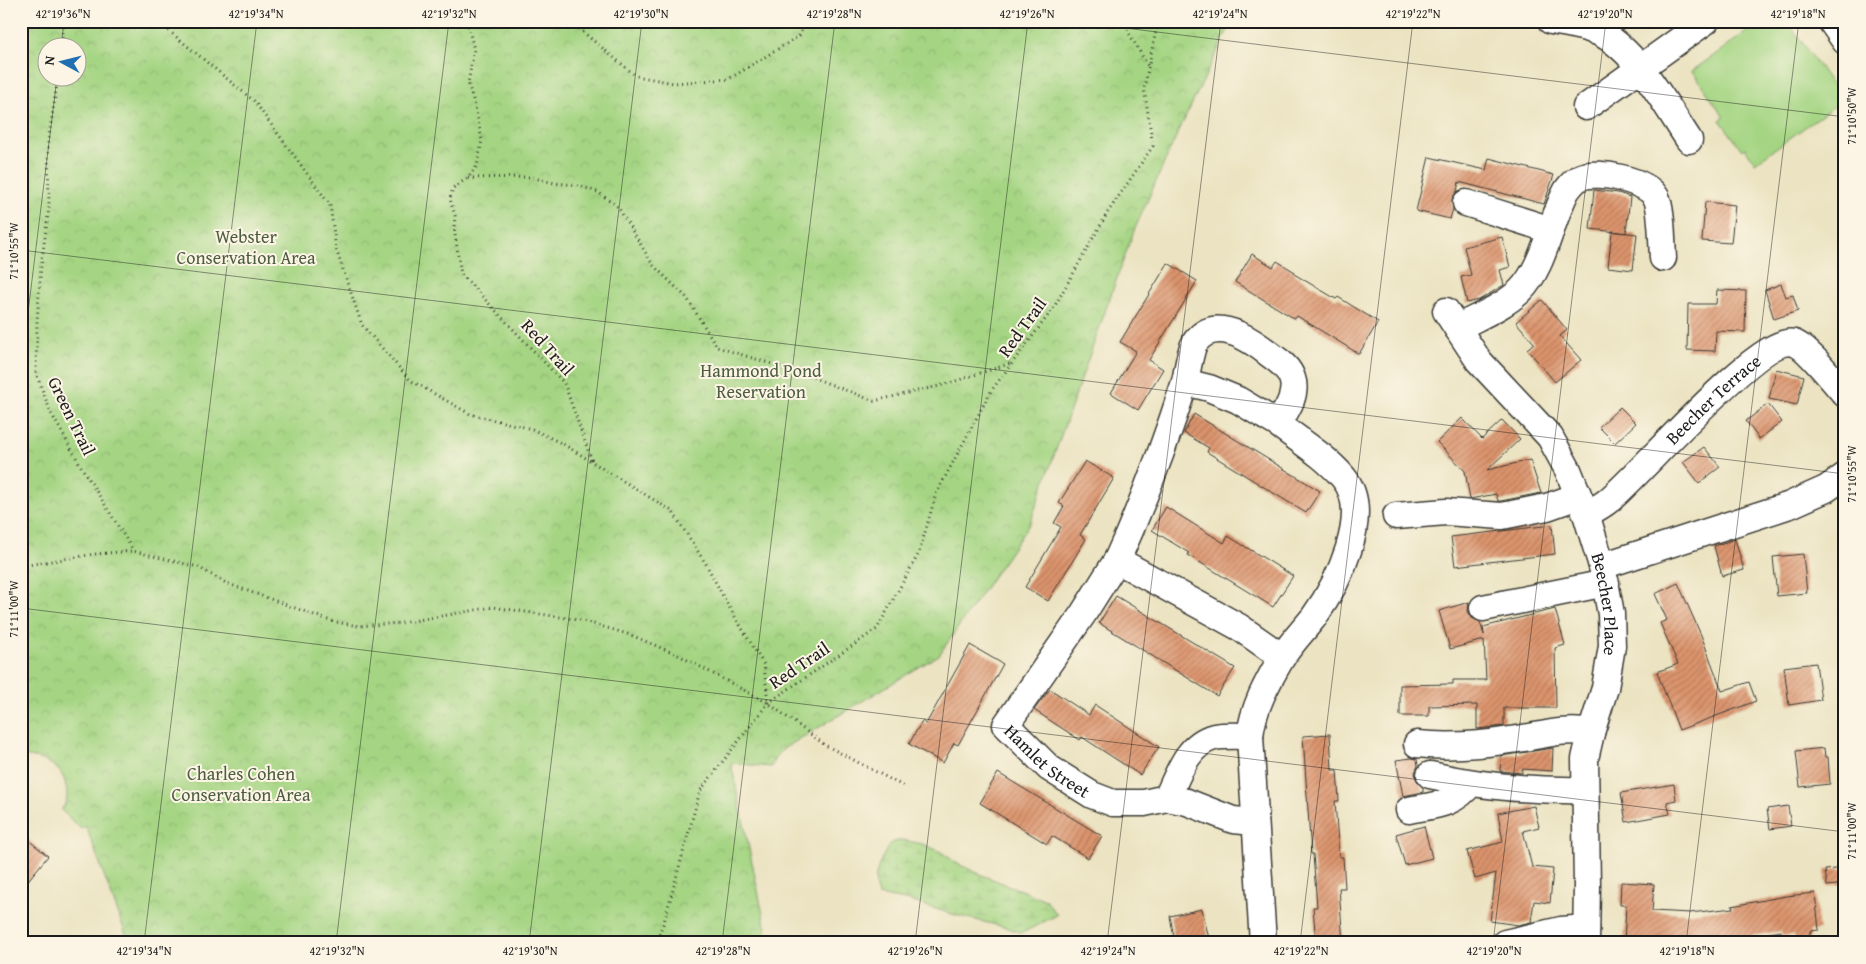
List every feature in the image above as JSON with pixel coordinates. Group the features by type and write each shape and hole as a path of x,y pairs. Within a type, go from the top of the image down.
{"street":[{"path":"1551,21 1584,27 1601,33 1618,44 1640,68 1689,140"},
{"path":"1586,107 1706,21"},
{"path":"1831,21 1845,41"},
{"path":"1466,203 1551,230 1564,196 1576,180 1582,176 1598,174 1622,178 1644,186 1656,197 1663,258"},
{"name":"Beecher Place","path":"1551,230 1536,269 1518,292 1502,303 1451,320 1479,361 1550,437 1568,470 1582,505 1604,575 1611,614 1612,646 1605,688 1585,759 1586,935"},
{"name":"Hamlet Street","path":"1255,822 1233,820 1187,802 1167,798 1144,804 1113,803 1092,795 1049,768 1006,725 1083,614 1117,560 1150,485 1165,445 1185,382 1195,341 1205,333 1218,330 1233,332 1254,343 1286,367 1293,379 1291,401 1278,424"},
{"name":"Beecher Terrace","path":"1396,516 1446,512 1502,516 1546,507 1582,505 1610,499 1723,387 1749,365 1780,344 1791,342 1801,346 1845,394"},
{"path":"1185,382 1209,388 1238,400 1278,424 1322,457 1344,478 1354,501 1352,537 1339,572 1315,616 1282,657 1258,702 1252,718 1250,736 1263,943"},
{"path":"1483,608 1604,575 1790,505 1826,489 1845,476"},
{"path":"1117,560 1239,627 1282,657"},
{"path":"1417,744 1444,745 1497,742 1572,731 1591,733"},
{"path":"1167,798 1185,760 1194,748 1203,741 1215,737 1250,736"},
{"path":"1430,775 1471,783 1557,791 1585,790"},
{"path":"1409,810 1437,805 1456,799 1471,783"},
{"path":"1505,943 1561,930 1586,935"}],"path":[{"path":"62,38 64,21"},
{"path":"157,21 254,101 330,205 336,249 362,325 410,380 470,414 532,429 592,461"},
{"name":"Red Trail","path":"466,21 474,50 468,83 482,140 477,166 468,178 453,188 450,199 455,216 454,228 461,274 564,383 592,461 672,511 706,564 724,600 764,666 768,703 877,629 919,553 936,494 991,392 1053,309 1108,212 1153,146 1144,88 1158,21"},
{"path":"566,21 577,26 636,76 674,83 729,79 799,36 806,21"},
{"path":"1122,21 1148,68"},
{"name":"Green Trail","path":"56,88 48,142 48,208 41,266 36,373 51,412 82,468 133,551"},
{"path":"468,178 530,177 554,183 576,185 598,192 618,207 652,265 687,298 717,347 801,373 874,401 942,384 1013,362"},
{"path":"21,566 96,554 133,551 198,567 226,583 331,621 358,626 409,622 493,607 580,620 631,635 680,656 768,703 825,746 905,787"},
{"path":"655,943 664,922 700,791 768,703"}],"green space":[{"path":"21,21 1232,21 1174,141 1133,233 1030,523 939,655 783,749 775,758 771,767 731,763 769,943 129,943 86,826 81,829 61,810 66,802 67,794 61,773 50,764 36,758 21,756"},
{"path":"1762,21 1787,21 1843,100 1755,163 1745,148 1742,150 1720,120 1724,117 1692,71"},
{"path":"902,840 923,844 982,875 1046,900 1057,915 1022,933 910,901 878,895 875,882 880,862 891,843"}],"building":[{"path":"1429,157 1486,170 1489,158 1554,175 1544,204 1459,182 1457,191 1452,199 1453,209 1450,219 1416,211"},
{"path":"1594,190 1618,193 1630,197 1626,233 1590,229"},
{"path":"1705,202 1735,205 1731,243 1702,241"},
{"path":"1612,231 1637,234 1633,270 1608,267"},
{"path":"1502,237 1510,267 1500,270 1504,285 1479,300 1467,303 1461,277 1471,275 1464,247"},
{"path":"1252,254 1273,267 1277,261 1295,272 1294,274 1336,299 1338,297 1378,322 1359,354 1297,316 1295,319 1235,282"},
{"path":"1168,263 1197,281 1149,360 1163,369 1138,410 1111,393 1136,351 1120,342"},
{"path":"1781,284 1786,297 1793,295 1798,311 1774,319 1765,290"},
{"path":"1717,290 1746,291 1745,332 1716,331 1715,351 1687,350 1688,304 1716,304"},
{"path":"1542,300 1567,330 1560,336 1581,360 1555,382 1527,349 1534,343 1516,322"},
{"path":"1776,369 1804,376 1797,405 1769,399"},
{"path":"1768,404 1782,422 1759,439 1746,421"},
{"path":"1620,407 1636,423 1615,443 1599,427"},
{"path":"1194,414 1320,491 1306,513 1207,452 1209,448 1184,433"},
{"path":"1462,418 1482,439 1502,420 1520,439 1487,470 1530,460 1541,493 1501,501 1498,501 1496,494 1470,499 1465,471 1437,442"},
{"path":"1704,447 1720,467 1699,483 1683,462"},
{"path":"1085,461 1114,478 1080,535 1086,539 1048,601 1025,587 1061,527 1054,523 1064,506 1059,503"},
{"path":"1166,507 1224,543 1228,536 1293,576 1273,607 1188,555 1189,553 1152,530"},
{"path":"1552,525 1555,554 1455,566 1451,537"},
{"path":"1735,539 1744,570 1722,576 1714,546"},
{"path":"1803,554 1807,593 1777,596 1773,557"},
{"path":"1678,583 1701,635 1722,691 1749,682 1756,701 1679,730 1657,672 1678,664 1660,623 1667,620 1655,594"},
{"path":"1116,596 1235,668 1217,696 1099,623"},
{"path":"1469,602 1468,611 1472,618 1480,622 1484,635 1483,627 1555,609 1565,645 1555,648 1556,708 1504,708 1504,726 1477,729 1477,705 1429,706 1429,716 1400,716 1400,685 1453,684 1453,680 1486,680 1484,640 1450,649 1439,611"},
{"path":"970,645 1003,664 958,745 954,743 943,763 909,744 922,721 926,724"},
{"path":"1816,663 1821,700 1789,705 1784,667"},
{"path":"1050,689 1089,715 1095,705 1159,747 1140,775 1082,737 1080,740 1034,710"},
{"path":"1330,734 1332,770 1337,770 1339,801 1335,801 1339,857 1343,857 1345,888 1339,888 1343,943 1316,943 1313,907 1317,907 1313,854 1311,854 1303,736"},
{"path":"1553,748 1552,771 1522,769 1522,773 1500,771 1501,756"},
{"path":"1824,748 1825,757 1828,757 1830,784 1800,787 1796,751"},
{"path":"1417,759 1416,779 1423,788 1423,792 1403,796 1396,760"},
{"path":"998,773 1102,836 1088,858 1052,836 1047,844 980,803"},
{"path":"1674,784 1676,800 1667,802 1670,814 1626,822 1621,793"},
{"path":"1534,806 1539,827 1523,831 1532,867 1553,869 1550,903 1534,901 1531,922 1518,925 1490,921 1496,873 1475,879 1467,851 1503,842 1498,813"},
{"path":"1788,806 1791,826 1770,829 1767,809"},
{"path":"1424,826 1432,858 1405,865 1396,834"},
{"path":"21,834 48,856 21,889"},
{"path":"1845,868 1845,884 1827,886 1825,870"},
{"path":"1621,882 1654,884 1652,911 1690,913 1733,908 1732,906 1786,896 1815,893 1819,930 1810,931 1810,939 1794,940 1793,935 1782,936 1781,931 1713,943 1624,943 1626,905 1620,905"},
{"path":"1202,909 1210,943 1175,943 1170,916"}],"park label":[{"name":"Webster Conservation Area","path":"246,246"},
{"name":"Hammond Pond Reservation","path":"761,380"},
{"name":"Charles Cohen Conservation Area","path":"241,783"}]}
